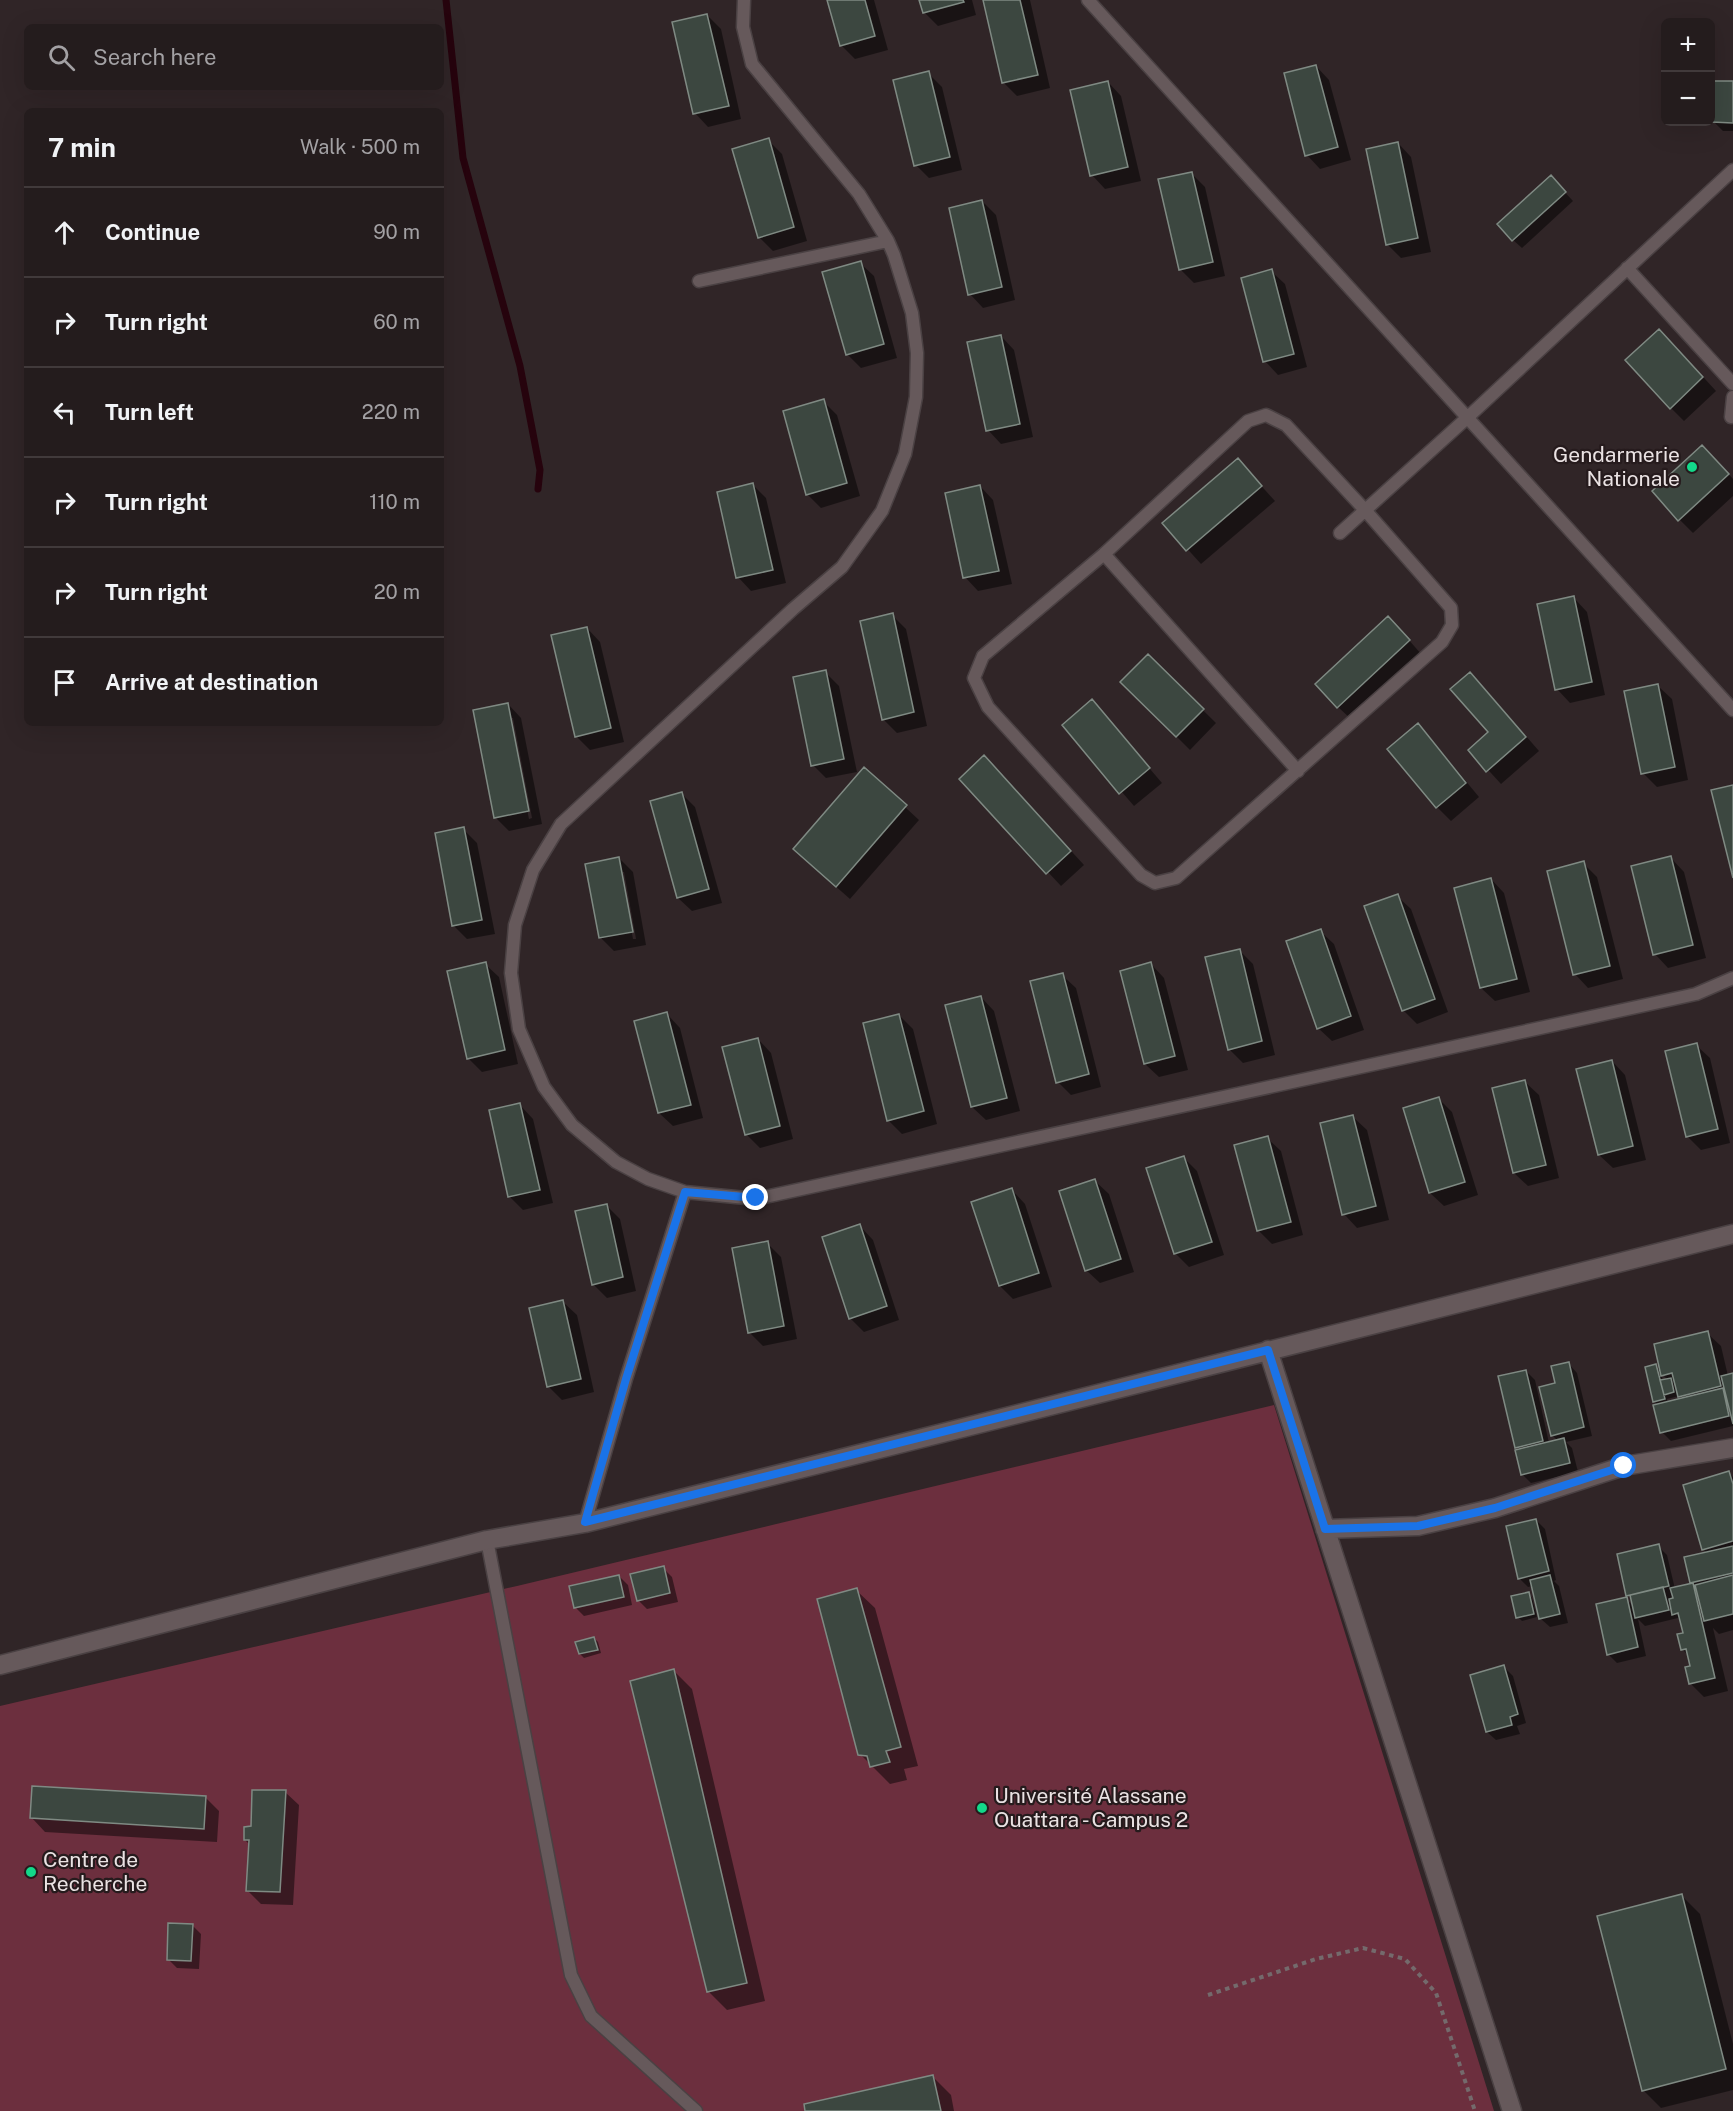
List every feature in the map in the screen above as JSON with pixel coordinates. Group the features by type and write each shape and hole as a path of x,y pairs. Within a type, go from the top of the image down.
{"street":[{"path":"0,1665 487,1540 585,1522 1733,1234"},
{"path":"1268,1350 1512,2111"},
{"path":"1325,1529 1418,1526 1495,1508 1624,1466 1733,1448"}],"lane":[{"path":"744,0 743,27 752,63 859,194 888,241 912,313 917,353 916,398 905,454 882,511 842,567 793,609 561,824 533,870 515,925 511,973 519,1029 544,1087 572,1125 616,1162 648,1179 685,1192 756,1198 1696,994 1733,978"},
{"path":"1088,0 1733,710"},
{"path":"1340,533 1733,170"},
{"path":"699,282 888,241"},
{"path":"1627,268 1733,384"},
{"path":"1731,417 1733,397"},
{"path":"1266,415 1286,425 1365,510 1450,608 1452,626 1442,642 1176,878 1155,883 1141,874 988,707 974,678 983,656 1104,554 1248,421 1266,415"},
{"path":"1104,554 1298,771"},
{"path":"585,1522 626,1379 685,1192"},
{"path":"487,1540 571,1975 591,2016 696,2111"}],"path":[{"path":"1208,1995 1316,1959 1363,1948 1405,1959 1436,1993 1475,2111"}],"shaded area":[{"name":"Université Alassane Ouattara - Campus 2","path":"1274,1405 1494,2111 0,2111 0,1706 517,1586"}],"building":[{"path":"827,0 865,0 875,36 840,46"},
{"path":"919,0 963,0 964,2 923,13"},
{"path":"983,0 1020,0 1038,75 1002,83"},
{"path":"707,14 729,106 693,114 672,22"},
{"path":"1316,65 1338,147 1305,156 1284,73"},
{"path":"929,71 950,157 914,166 893,80"},
{"path":"1108,81 1128,167 1090,176 1070,90"},
{"path":"1715,81 1733,81 1733,123 1715,122"},
{"path":"769,138 794,227 758,238 732,149"},
{"path":"1398,142 1418,238 1386,245 1366,149"},
{"path":"1192,172 1213,262 1179,270 1158,179"},
{"path":"1551,175 1566,192 1512,241 1497,224"},
{"path":"982,200 1002,287 968,295 949,208"},
{"path":"861,261 884,344 846,355 822,272"},
{"path":"1272,269 1294,354 1263,362 1241,278"},
{"path":"1659,329 1703,377 1670,409 1625,360"},
{"path":"1001,335 1020,424 986,431 967,342"},
{"path":"824,399 847,483 806,495 783,411"},
{"path":"1702,445 1729,474 1678,521 1652,491"},
{"path":"1238,458 1262,486 1186,551 1162,523"},
{"path":"753,483 773,570 736,578 717,492"},
{"path":"980,485 999,571 963,578 945,493"},
{"path":"1574,596 1592,682 1555,690 1537,604"},
{"path":"893,613 914,712 882,720 860,621"},
{"path":"1388,616 1410,640 1337,708 1315,684"},
{"path":"587,627 611,728 575,737 551,635"},
{"path":"1148,654 1204,709 1176,737 1120,682"},
{"path":"826,670 844,759 811,766 793,677"},
{"path":"1470,672 1526,737 1486,772 1468,750 1488,732 1450,689"},
{"path":"1658,684 1675,767 1641,774 1624,691"},
{"path":"1092,699 1150,768 1119,794 1062,725"},
{"path":"508,703 529,811 494,818 473,710"},
{"path":"1418,723 1466,783 1436,808 1387,749"},
{"path":"984,755 1071,851 1046,874 959,779"},
{"path":"864,767 907,805 836,887 793,849"},
{"path":"1733,785 1733,878 1711,790"},
{"path":"682,792 709,889 677,898 650,801"},
{"path":"464,827 482,920 452,926 435,833"},
{"path":"1671,856 1693,945 1653,955 1631,866"},
{"path":"619,857 633,932 599,938 585,864"},
{"path":"1584,861 1610,966 1573,975 1547,871"},
{"path":"1491,878 1517,979 1480,988 1454,888"},
{"path":"1398,894 1435,999 1402,1011 1364,906"},
{"path":"1321,929 1351,1016 1317,1029 1286,941"},
{"path":"1240,949 1262,1041 1228,1050 1205,957"},
{"path":"486,962 505,1050 467,1059 447,971"},
{"path":"1151,962 1175,1056 1144,1064 1120,971"},
{"path":"1063,973 1089,1074 1056,1083 1030,981"},
{"path":"981,996 1007,1098 971,1107 945,1005"},
{"path":"667,1012 691,1105 658,1113 634,1021"},
{"path":"899,1014 924,1111 887,1121 863,1023"},
{"path":"758,1038 780,1126 745,1135 722,1047"},
{"path":"1697,1043 1718,1129 1686,1137 1665,1051"},
{"path":"1612,1060 1633,1146 1598,1155 1576,1069"},
{"path":"1525,1080 1546,1165 1513,1173 1492,1088"},
{"path":"1439,1097 1465,1182 1429,1193 1403,1108"},
{"path":"520,1103 540,1190 508,1197 489,1110"},
{"path":"1353,1115 1376,1206 1342,1215 1320,1123"},
{"path":"1268,1136 1291,1222 1257,1231 1234,1145"},
{"path":"1184,1156 1212,1242 1174,1254 1146,1168"},
{"path":"1095,1179 1121,1259 1085,1271 1059,1191"},
{"path":"1012,1188 1039,1273 999,1286 971,1202"},
{"path":"607,1204 623,1277 592,1285 575,1211"},
{"path":"860,1224 887,1306 849,1319 822,1237"},
{"path":"768,1241 784,1326 748,1333 732,1248"},
{"path":"563,1300 581,1379 547,1387 529,1308"},
{"path":"1708,1331 1721,1386 1678,1397 1672,1373 1661,1376 1654,1344"},
{"path":"1569,1362 1584,1427 1551,1436 1539,1387 1555,1383 1551,1366"},
{"path":"1656,1364 1665,1399 1653,1402 1645,1367"},
{"path":"1526,1370 1543,1441 1515,1448 1498,1376"},
{"path":"1733,1373 1733,1424 1721,1376"},
{"path":"1671,1378 1674,1392 1664,1395 1660,1380"},
{"path":"1723,1388 1729,1416 1660,1433 1653,1405"},
{"path":"1564,1438 1570,1463 1521,1475 1515,1450"},
{"path":"1729,1471 1733,1484 1733,1541 1702,1550 1683,1485"},
{"path":"1536,1519 1549,1571 1518,1579 1506,1526"},
{"path":"1659,1544 1669,1586 1626,1596 1617,1554"},
{"path":"1733,1546 1733,1573 1690,1583 1684,1557"},
{"path":"664,1566 670,1593 637,1601 630,1574"},
{"path":"619,1575 624,1597 574,1608 569,1586"},
{"path":"1550,1575 1560,1614 1539,1619 1530,1580"},
{"path":"1733,1575 1733,1614 1704,1621 1695,1585"},
{"path":"1693,1583 1715,1678 1689,1684 1685,1667 1690,1666 1686,1649 1681,1650 1677,1634 1683,1633 1678,1613 1672,1615 1669,1599 1673,1598 1670,1588"},
{"path":"1663,1587 1669,1610 1635,1618 1630,1595"},
{"path":"857,1588 901,1747 886,1751 890,1762 870,1767 867,1756 858,1755 817,1599"},
{"path":"1529,1592 1534,1614 1516,1618 1511,1596"},
{"path":"1627,1597 1638,1647 1607,1655 1596,1604"},
{"path":"594,1637 598,1650 579,1654 575,1642"},
{"path":"1504,1665 1518,1714 1510,1717 1512,1725 1486,1732 1470,1675"},
{"path":"674,1669 747,1983 707,1992 630,1681"},
{"path":"32,1786 206,1796 204,1829 30,1818"},
{"path":"252,1790 286,1790 280,1892 246,1891 249,1840 244,1840 244,1827 251,1826"},
{"path":"1682,1894 1726,2069 1642,2091 1597,1916"},
{"path":"168,1923 193,1924 191,1961 167,1960"},
{"path":"933,2075 941,2111 805,2111 804,2104"}],"waterway":[{"path":"446,0 463,158 520,366 540,470 538,489"}],"place":[{"name":"Gendarmerie Nationale","path":"1692,467"},
{"name":"Université Alassane Ouattara - Campus 2","path":"982,1808"},
{"name":"Centre de Recherche","path":"31,1872"}],"route":[{"path":"756,1198 685,1192 626,1379 585,1522 1268,1350 1325,1529 1418,1526 1495,1508 1624,1466"}]}
